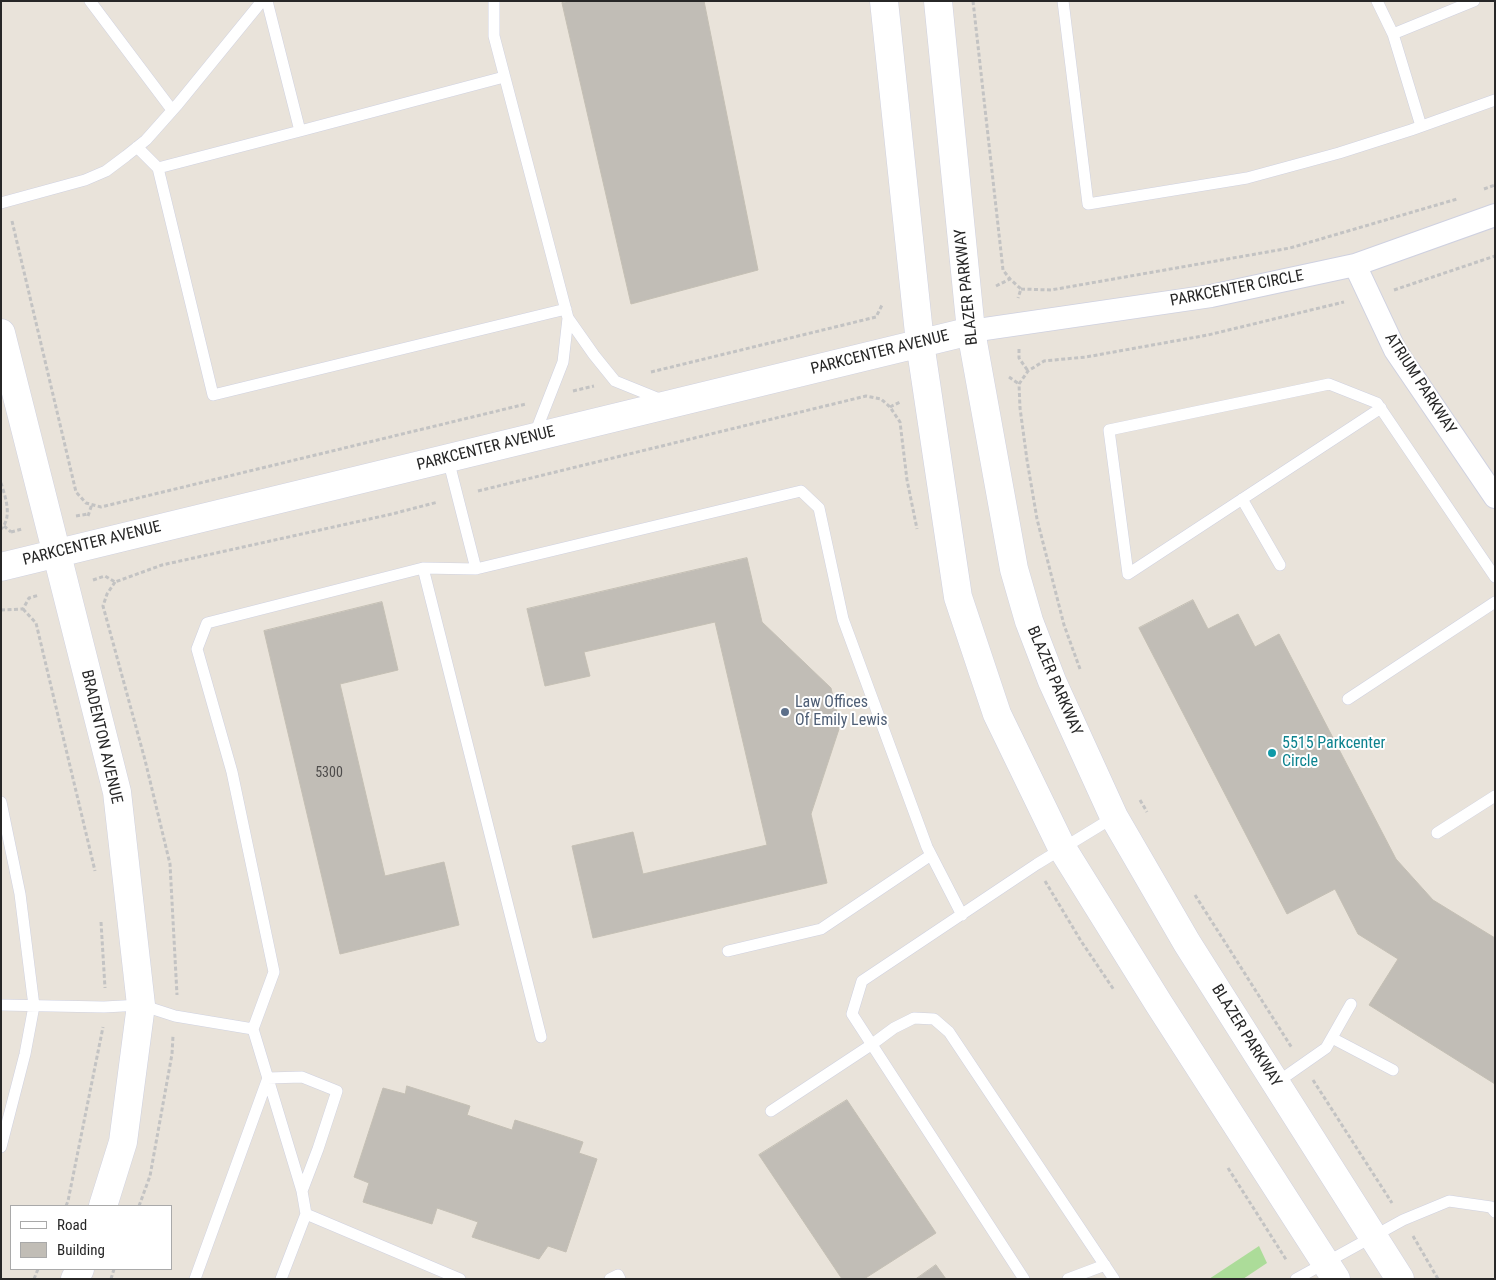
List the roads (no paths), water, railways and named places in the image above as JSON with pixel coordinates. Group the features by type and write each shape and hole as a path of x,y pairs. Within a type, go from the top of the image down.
{"street":[{"path":"884,1 920,343 958,597 997,714 1062,848 1159,1004 1330,1270"},
{"name":"BLAZER PARKWAY","path":"938,1 971,332 1014,568 1029,621 1052,681 1114,818 1187,943 1400,1279"},
{"name":"PARKCENTER CIRCLE","path":"971,332 1211,296 1355,265 1495,216"},
{"name":"ATRIUM PARKWAY","path":"1355,265 1395,350 1495,497"},
{"name":"PARKCENTER AVENUE","path":"1,567 971,332"},
{"name":"BRADENTON AVENUE","path":"1,333 116,792 141,1005 123,1142 103,1205"}],"lane":[{"path":"90,1 172,110"},
{"path":"5,202 85,180 106,171 137,147 172,110 262,1"},
{"path":"267,1 300,131"},
{"path":"494,1 494,36 567,314 594,355 615,381 670,404"},
{"path":"1063,1 1088,204 1236,181 1339,153 1495,100"},
{"path":"1377,1 1393,34 1421,126"},
{"path":"1393,34 1474,1"},
{"path":"158,168 504,77"},
{"path":"137,147 158,168 213,395 567,314"},
{"path":"534,437 563,362 567,314"},
{"path":"1381,408 1128,574 1109,430 1329,384 1377,403 1381,408 1495,577"},
{"path":"448,458 476,569"},
{"path":"282,1279 306,1214 302,1191 253,1029 274,972 232,772 197,649 207,623 423,568 476,569 801,491 819,508 843,619 883,732 931,855 962,915"},
{"path":"1242,499 1280,565"},
{"path":"423,568 541,1037"},
{"path":"1348,699 1495,602"},
{"path":"1437,833 1495,796"},
{"path":"1,802 20,894 34,1006 25,1054 1,1147"},
{"path":"1024,1279 852,1014 862,981 1062,848 1114,818"},
{"path":"728,951 821,928 931,855"},
{"path":"1276,1083 1326,1048 1351,1004"},
{"path":"1,1005 104,1007 141,1005 175,1016 253,1029"},
{"path":"771,1110 872,1045 894,1028 914,1018 934,1019 949,1032 1114,1279"},
{"path":"1332,1038 1393,1070"},
{"path":"268,1078 302,1077 337,1091 318,1150 302,1191"},
{"path":"195,1279 268,1078"},
{"path":"1296,1279 1330,1270 1373,1236 1403,1220 1448,1201 1491,1207 1495,1212"},
{"path":"306,1214 460,1279"},
{"path":"1068,1279 1104,1265"},
{"path":"610,1279 618,1275 620,1279"}],"place":[{"name":"Law Offices Of Emily Lewis","path":"785,712"},
{"name":"5515 Parkcenter Circle","path":"1272,753"}]}
